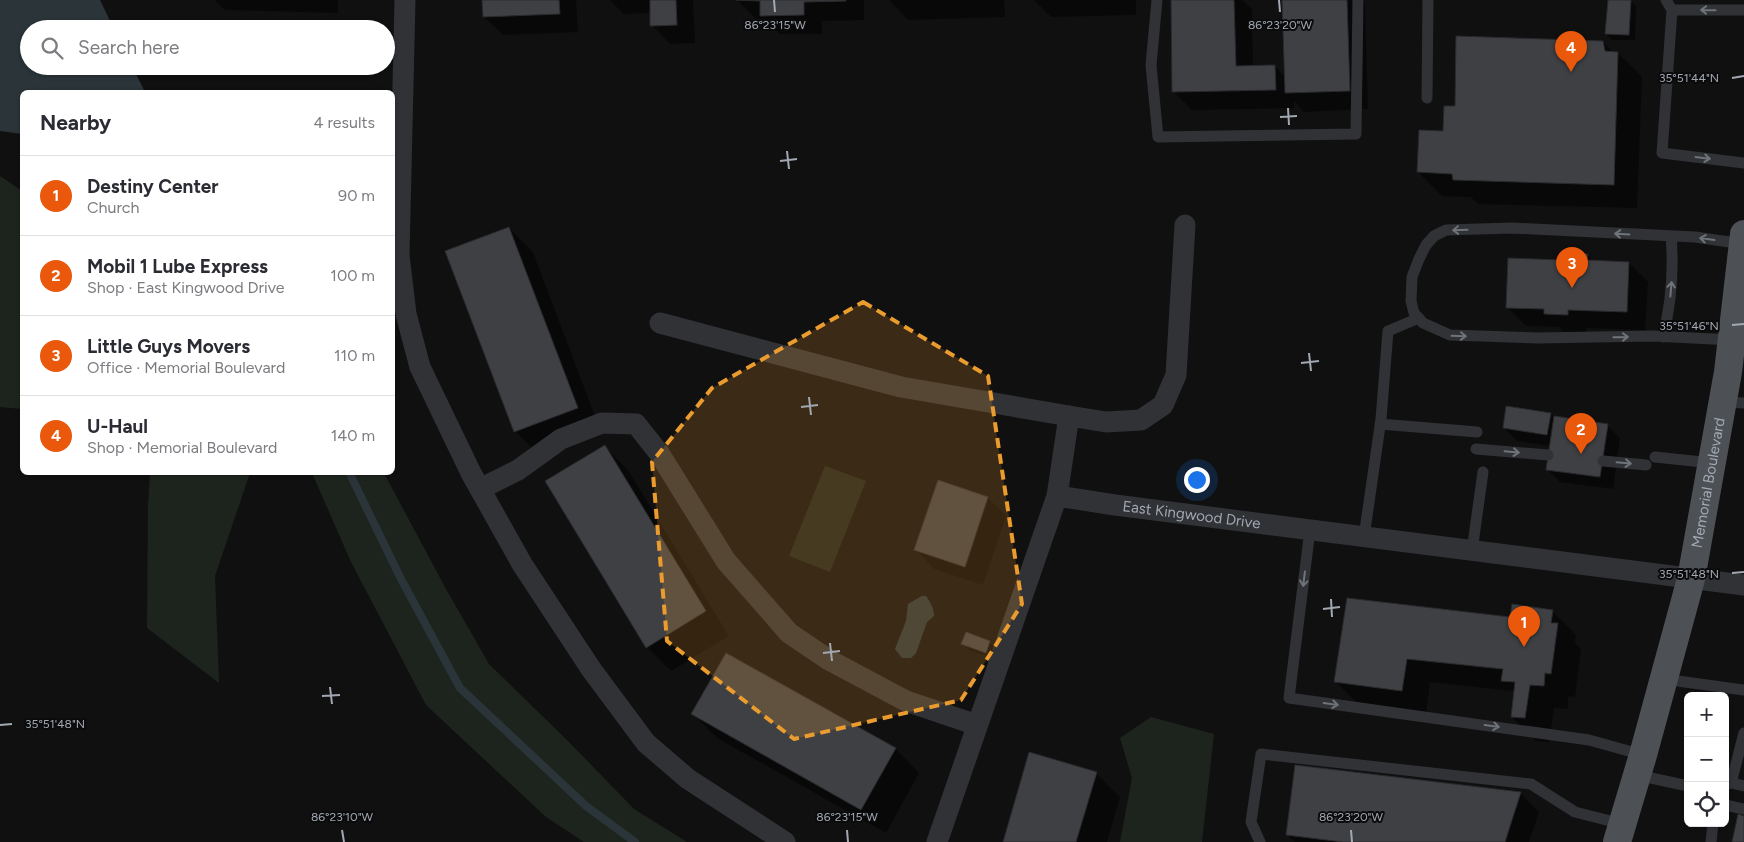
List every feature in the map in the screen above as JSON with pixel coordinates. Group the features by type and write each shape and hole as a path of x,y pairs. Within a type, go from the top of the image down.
{"main road":[{"name":"Memorial Boulevard","path":"1620,833 1691,579 1712,463 1733,402 1732,340 1743,239"}],"street":[{"path":"405,0 399,255 406,314 420,367 480,489 522,564 591,669 646,743 688,779 785,842"},
{"path":"660,323 901,386 1106,422 1141,420 1163,405 1176,375 1185,225"},
{"path":"937,842 1057,496 1069,416"},
{"path":"480,489 518,470 561,439 602,423 636,424 659,453 726,562 789,633 829,660 906,701 978,725"},
{"name":"East Kingwood Drive","path":"1057,496 1744,585"}],"lane":[{"path":"1157,0 1151,65 1158,138 1356,134 1358,0"},
{"path":"1426,98 1428,0"},
{"path":"1744,10 1669,5 1662,153 1744,163"},
{"path":"1732,340 1664,337 1536,338 1450,335 1431,328 1423,323 1414,313 1411,301 1412,277 1418,259 1426,245 1434,236 1446,230 1512,228 1743,239"},
{"path":"1664,337 1669,313 1673,261 1671,236"},
{"path":"1364,537 1380,424 1388,331 1419,318"},
{"path":"1380,424 1477,432"},
{"path":"1476,449 1548,455"},
{"path":"1656,457 1712,463"},
{"path":"1603,461 1646,464"},
{"path":"1472,551 1483,472"},
{"path":"1310,530 1289,698 1589,740 1684,784"},
{"path":"1663,679 1744,690"},
{"path":"1729,782 1744,733"},
{"path":"1260,842 1251,822 1261,754 1531,784 1575,812 1620,833"},
{"path":"1729,784 1744,786"},
{"path":"1729,806 1744,810"},
{"path":"1711,842 1712,827"}],"highlighted area":[{"path":"863,302 988,376 1022,604 961,700 794,739 667,641 652,462 712,388"}],"shaded area":[{"path":"0,0 100,0 110,20 20,20 20,75 136,75 144,90 20,90 20,134 0,131"},
{"path":"0,176 20,190 20,409 0,407"},
{"path":"825,466 866,481 830,572 789,556"},
{"path":"150,475 249,475 215,576 219,683 147,628"},
{"path":"313,475 385,475 446,589 489,664 634,809 687,842 584,842 546,817 426,705 351,562"},
{"path":"922,596 926,596 929,601 933,608 934,616 927,622 916,653 911,658 902,658 895,649 906,621 908,604"},
{"path":"1151,717 1214,734 1202,842 1120,842 1132,778 1120,738"}],"building":[{"path":"482,0 559,0 560,14 483,17"},
{"path":"650,0 676,0 677,25 650,26"},
{"path":"736,0 846,1 804,2 804,15 760,16 760,1"},
{"path":"1171,0 1234,0 1236,66 1275,65 1276,90 1172,92"},
{"path":"1282,0 1347,0 1350,91 1285,93"},
{"path":"1608,0 1631,0 1629,35 1605,34"},
{"path":"1456,36 1603,41 1605,51 1618,52 1614,185 1453,180 1452,174 1417,172 1419,130 1443,131 1444,106 1455,106"},
{"path":"509,227 578,408 514,432 445,251"},
{"path":"1561,253 1588,254 1587,260 1629,262 1627,312 1568,310 1568,315 1544,314 1544,309 1506,308 1508,258 1561,260"},
{"path":"1506,406 1551,413 1547,435 1503,428"},
{"path":"1554,416 1608,424 1600,477 1546,470"},
{"path":"605,445 706,611 646,648 545,481"},
{"path":"938,480 988,497 965,567 914,550"},
{"path":"1347,598 1510,617 1512,604 1553,610 1551,623 1558,623 1551,674 1545,673 1544,686 1530,685 1525,718 1511,717 1515,682 1501,681 1503,669 1407,659 1402,691 1334,682"},
{"path":"966,632 990,641 986,653 961,644"},
{"path":"726,653 896,748 861,810 691,714"},
{"path":"1029,752 1097,772 1076,842 1003,842"},
{"path":"1295,765 1521,792 1505,842 1343,842 1286,835"},
{"path":"1738,814 1744,816 1744,842 1732,842"}],"waterway":[{"path":"350,475 401,579 460,688 586,806 635,842"}],"place":[{"name":"U-Haul","path":"1571,72"},
{"name":"Little Guys Movers","path":"1572,288"},
{"name":"Mobil 1 Lube Express","path":"1581,454"},
{"name":"Destiny Center","path":"1524,647"}]}
